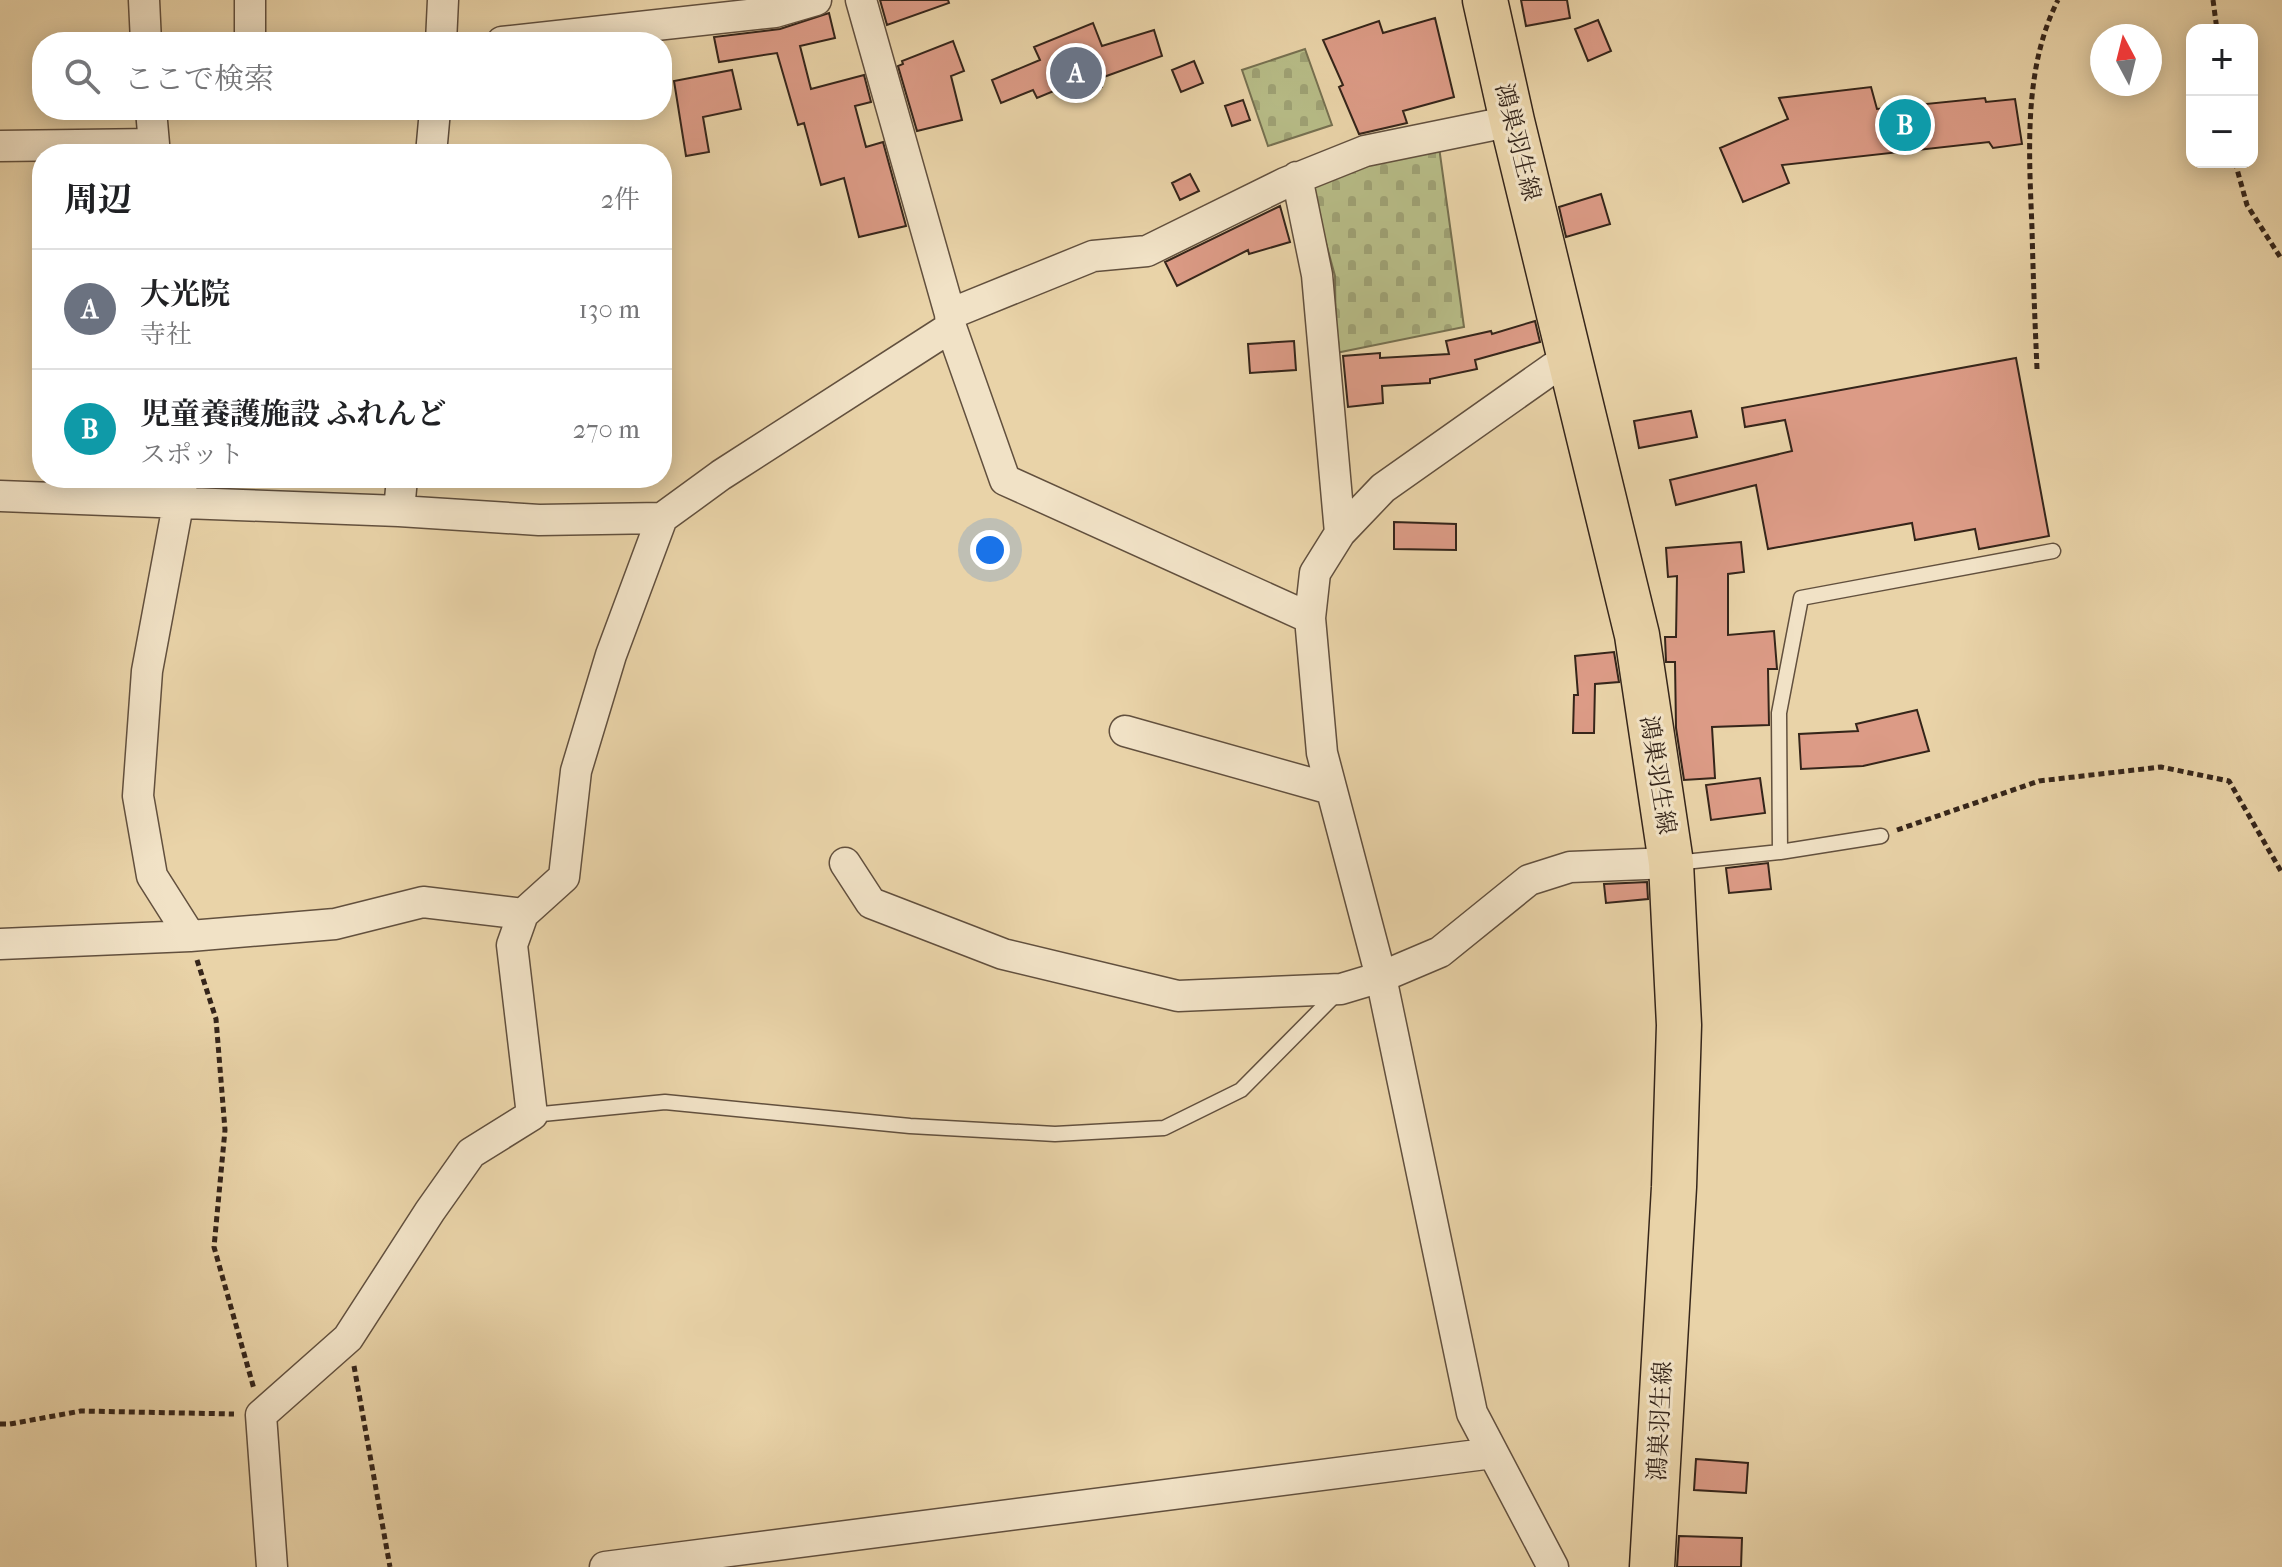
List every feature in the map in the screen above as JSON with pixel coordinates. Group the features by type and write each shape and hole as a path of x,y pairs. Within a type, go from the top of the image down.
{"main road":[{"name":"鴻巣羽生線","path":"1485,0 1637,635 1671,863 1679,1025 1674,1187 1652,1567"}],"street":[{"path":"144,0 146,32"},
{"path":"250,0 250,32"},
{"path":"441,32 443,0"},
{"path":"593,32 775,12 816,0"},
{"path":"861,0 951,321 1005,480 1310,618"},
{"path":"152,120 155,144"},
{"path":"432,144 434,120"},
{"path":"272,1567 261,1415 348,1338 471,1153 532,1115 512,945 523,914 564,877 576,771 611,655 662,518 951,321 1093,256 1147,251 1297,177 1365,151 1512,121"},
{"path":"0,146 32,147"},
{"path":"1297,177 1317,275 1340,533"},
{"path":"1553,1567 1472,1413 1381,977 1322,753 1310,618 1315,573 1340,533 1383,488 1553,368 1571,360"},
{"path":"399,511 401,488"},
{"path":"0,496 180,491 539,520 662,518"},
{"path":"180,491 147,671 138,796 152,876 190,936"},
{"path":"1125,731 1331,789"},
{"path":"845,863 871,903 1003,954 1178,996 1341,989 1381,977 1440,952 1529,880 1570,867 1671,863"},
{"path":"0,944 190,936 335,924 423,902 523,914"},
{"path":"605,1567 1493,1453"}],"lane":[{"path":"1780,852 1779,713 1801,598 2053,551"},
{"path":"1671,863 1780,852 1881,836"},
{"path":"532,1115 665,1102 910,1126 1055,1134 1164,1128 1241,1090 1341,989"}],"path":[{"path":"2037,369 2031,125 2035,75 2047,21 2058,0"},
{"path":"2213,0 2216,24"},
{"path":"2237,168 2247,205 2282,260"},
{"path":"1881,836 2039,781 2161,767 2229,781 2282,873"},
{"path":"0,1424 81,1411 261,1415 214,1247 225,1130 216,1019 190,936"},
{"path":"348,1338 390,1567"}],"green space":[{"path":"1305,49 1332,125 1268,146 1242,70"},
{"path":"1439,147 1464,327 1336,353 1335,276 1316,207 1314,179"}],"building":[{"path":"880,0 948,0 949,3 887,25"},
{"path":"1521,0 1567,0 1570,18 1526,26"},
{"path":"829,13 835,38 800,46 811,89 864,75 871,102 855,106 866,147 883,142 906,226 859,237 844,178 821,185 804,123 798,125 777,53 719,62 714,37 780,29"},
{"path":"1435,18 1454,97 1403,111 1407,123 1359,134 1339,87 1343,85 1323,40 1379,21 1383,33"},
{"path":"1598,20 1611,51 1588,61 1575,29"},
{"path":"1093,23 1102,46 1154,30 1162,56 1101,78 1102,87 1070,101 1066,89 1037,98 1033,90 1001,103 992,80 1040,60 1034,47"},
{"path":"953,41 964,71 951,76 962,120 917,131 898,66 903,64 902,61"},
{"path":"1194,61 1203,83 1181,92 1172,70"},
{"path":"732,70 741,109 703,117 709,152 686,156 674,81"},
{"path":"1871,87 1877,109 1985,98 1986,102 2015,99 2022,144 1993,148 1989,142 1782,165 1789,183 1743,202 1720,148 1788,119 1779,98"},
{"path":"1243,100 1250,120 1232,126 1225,106"},
{"path":"1190,174 1199,191 1180,200 1172,183"},
{"path":"1601,194 1610,224 1566,237 1559,207"},
{"path":"1280,206 1290,242 1249,254 1248,250 1177,286 1165,262"},
{"path":"1535,321 1540,342 1475,360 1477,369 1430,379 1430,383 1382,386 1383,403 1348,407 1343,356 1380,353 1380,358 1449,354 1446,341 1491,331 1492,334"},
{"path":"1294,341 1296,370 1250,373 1248,344"},
{"path":"2016,358 2049,536 1979,549 1975,529 1915,540 1912,523 1768,549 1756,485 1676,505 1670,480 1792,451 1785,420 1745,427 1742,408"},
{"path":"1691,411 1697,437 1639,448 1634,421"},
{"path":"1394,522 1456,524 1456,550 1394,549"},
{"path":"1741,542 1744,572 1728,574 1728,635 1774,631 1777,669 1768,669 1769,725 1712,727 1715,778 1684,780 1676,728 1675,662 1666,662 1665,637 1676,637 1677,576 1668,577 1666,548"},
{"path":"1614,652 1619,682 1595,684 1594,733 1573,733 1574,695 1578,695 1575,656"},
{"path":"1917,710 1929,751 1863,766 1801,769 1799,734 1858,731 1856,724"},
{"path":"1760,778 1765,813 1711,820 1706,785"},
{"path":"1768,863 1771,889 1729,893 1726,868"},
{"path":"1647,882 1648,899 1606,903 1604,884"},
{"path":"1696,1459 1748,1463 1746,1493 1694,1490"},
{"path":"1679,1536 1742,1538 1741,1567 1677,1567"}],"place":[{"name":"大光院","path":"1076,73"},
{"name":"児童養護施設 ふれんど","path":"1905,125"}]}
